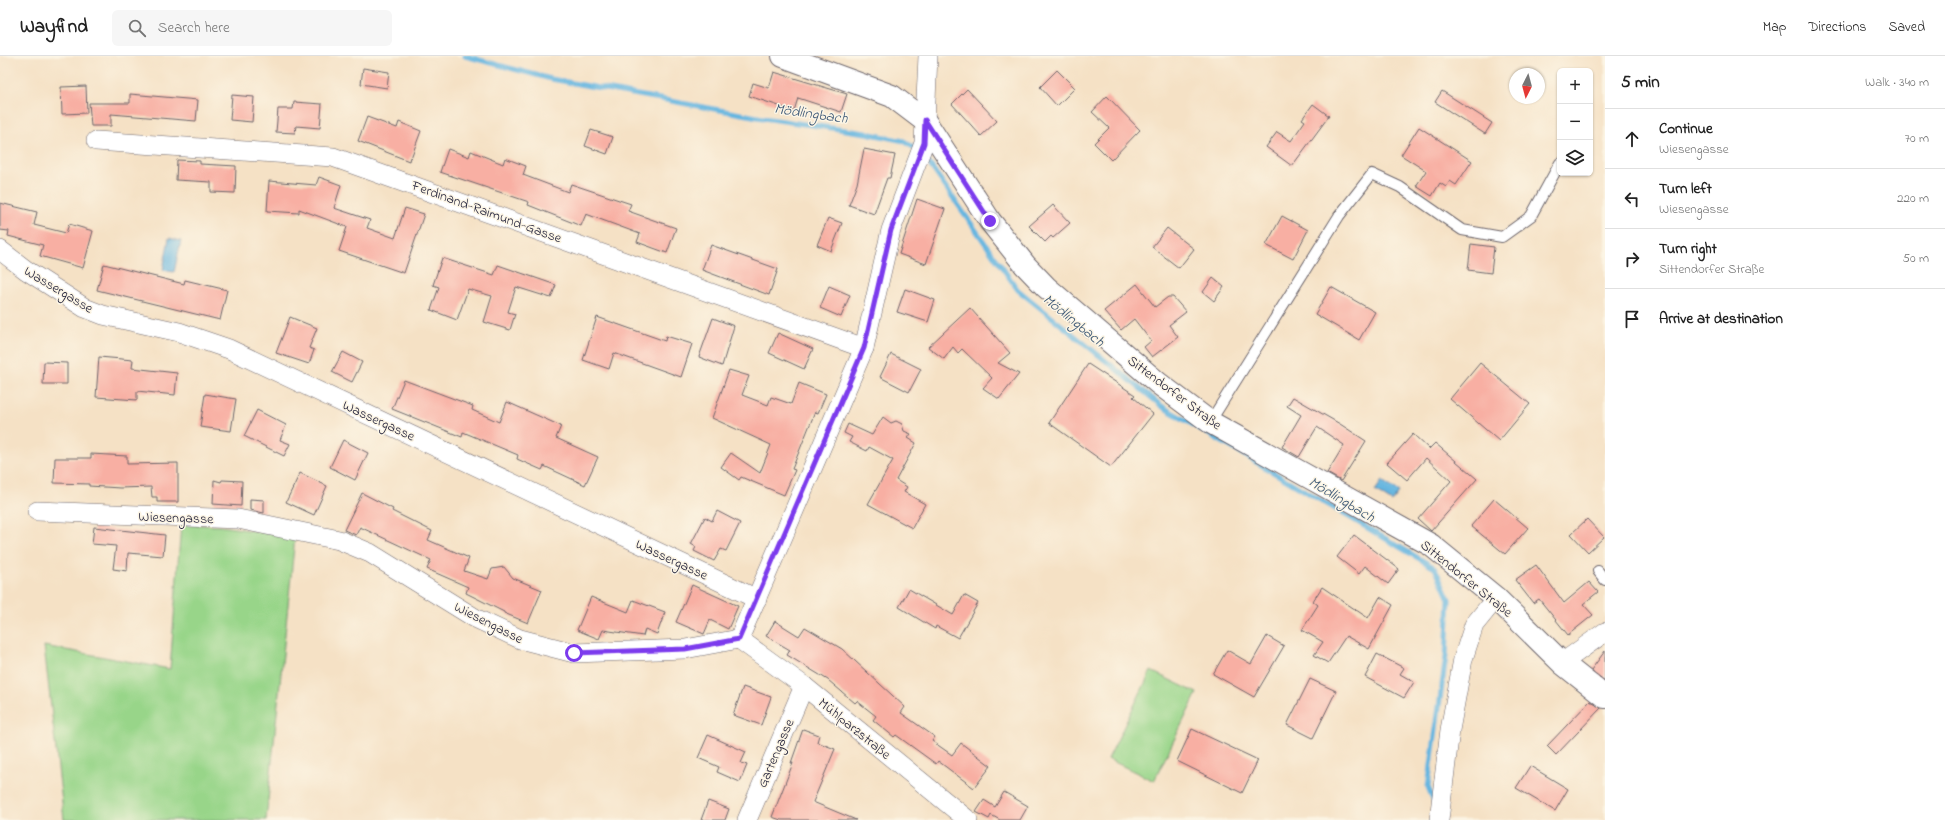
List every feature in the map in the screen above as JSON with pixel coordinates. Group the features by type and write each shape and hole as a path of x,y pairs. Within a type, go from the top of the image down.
{"street":[{"name":"Sittendorfer Straße","path":"783,56 892,96 925,120 990,221 1046,287 1158,383 1210,422 1431,545 1496,598 1562,663 1605,697"},
{"path":"739,639 864,348 891,230 924,143 928,56"},
{"name":"Ferdinand-Raimund-Gasse","path":"96,142 334,157 864,348"},
{"name":"Wassergasse","path":"0,250 26,270 85,308 103,315 179,332 229,349 757,599"},
{"name":"Wiesengasse","path":"37,511 238,519 339,540 370,553 475,618 520,639 574,653 685,649 739,639"},
{"path":"1440,813 1450,730 1463,659 1474,625 1496,598"},
{"path":"1562,663 1605,632"},
{"name":"Mühlparzstraße","path":"739,639 804,686 968,820"},
{"name":"Gartengasse","path":"747,820 804,686"}],"lane":[{"path":"1210,422 1339,216 1372,174 1400,187 1462,230 1502,237 1530,216 1557,168"},
{"path":"1598,571 1605,580"}],"green space":[{"path":"181,524 221,526 295,537 266,820 64,820 44,646 170,669"},
{"path":"1151,671 1197,693 1154,781 1108,759"}],"water":[{"path":"169,238 181,241 174,272 163,270"},
{"path":"1382,481 1399,492 1392,502 1375,491"}],"building":[{"path":"363,68 389,72 387,88 361,84"},
{"path":"1057,70 1075,88 1057,106 1040,87"},
{"path":"774,72 847,94 841,112 798,98 794,111 749,96 753,83 769,88"},
{"path":"86,86 87,113 62,114 61,87"},
{"path":"967,89 997,121 981,136 952,104"},
{"path":"1442,91 1492,123 1485,134 1435,102"},
{"path":"130,94 198,100 196,121 111,114 111,126 91,126 89,103 130,103"},
{"path":"232,95 254,97 252,122 230,120"},
{"path":"1107,96 1140,130 1111,160 1094,143 1109,128 1092,112"},
{"path":"294,102 322,104 320,128 296,126 295,133 276,132 278,109 293,109"},
{"path":"1313,104 1329,116 1292,166 1266,147 1277,132 1291,141 1305,121 1302,119"},
{"path":"367,117 397,128 399,122 421,131 409,161 358,141"},
{"path":"1419,127 1472,161 1456,185 1450,181 1446,187 1440,183 1432,196 1416,186 1426,171 1401,155"},
{"path":"591,130 613,137 607,154 585,146"},
{"path":"448,149 469,157 471,151 503,164 505,158 526,166 523,175 568,192 571,184 631,204 628,211 676,228 667,253 637,242 640,234 586,214 581,226 528,205 529,202 440,172"},
{"path":"864,149 895,155 890,178 887,178 874,214 849,205 857,184"},
{"path":"177,160 200,161 200,164 236,166 235,193 211,192 211,182 176,180"},
{"path":"319,177 341,185 334,208 370,220 367,228 395,238 405,208 424,214 404,273 339,251 347,227 299,209 299,213 267,211 269,181 316,185"},
{"path":"917,199 945,209 926,264 899,254"},
{"path":"0,203 37,212 34,225 66,233 69,224 93,231 83,268 40,256 43,245 8,236 9,231 0,230"},
{"path":"1053,205 1070,223 1053,238 1051,236 1045,242 1029,226"},
{"path":"1282,216 1308,230 1293,259 1266,245"},
{"path":"828,218 842,223 831,251 817,245"},
{"path":"1167,228 1194,249 1179,268 1152,247"},
{"path":"1471,244 1494,247 1491,273 1468,270"},
{"path":"711,245 778,269 769,295 702,270"},
{"path":"442,258 494,275 498,265 556,285 551,298 516,287 508,312 515,314 510,330 484,322 492,296 468,289 457,320 431,310 439,287 433,285"},
{"path":"104,264 184,284 185,280 227,290 220,320 97,290"},
{"path":"1213,278 1224,287 1214,301 1203,292"},
{"path":"1137,284 1155,307 1168,297 1173,297 1186,312 1169,325 1178,337 1152,357 1144,347 1151,341 1134,319 1121,330 1104,311"},
{"path":"829,286 850,295 841,317 820,308"},
{"path":"1331,287 1375,312 1359,340 1315,314"},
{"path":"905,289 935,300 928,322 897,312"},
{"path":"970,308 1010,353 998,363 1019,374 999,399 983,388 992,378 962,349 958,353 953,347 944,359 928,347"},
{"path":"290,317 317,328 309,348 314,350 309,364 276,353"},
{"path":"597,317 665,341 666,336 692,344 681,377 614,353 609,369 583,360"},
{"path":"713,318 734,326 722,366 699,357"},
{"path":"778,333 813,349 804,369 769,353"},
{"path":"343,352 362,362 352,382 332,372"},
{"path":"891,354 921,369 909,392 880,377"},
{"path":"99,357 133,360 132,368 177,373 175,395 137,391 137,400 96,397"},
{"path":"44,362 67,363 67,384 43,384"},
{"path":"1480,363 1530,404 1499,441 1450,399"},
{"path":"1088,364 1135,395 1133,397 1153,414 1111,467 1049,423"},
{"path":"729,370 749,376 742,395 768,405 771,397 791,404 799,383 826,394 818,413 815,412 792,469 795,470 784,495 741,477 739,480 721,467 731,453 760,473 771,445 712,418"},
{"path":"404,380 473,406 472,410 499,422 507,402 561,426 556,438 598,457 585,485 544,466 542,470 517,459 518,455 463,432 462,437 392,409"},
{"path":"205,394 236,399 231,431 200,427"},
{"path":"1293,397 1366,441 1341,481 1327,473 1344,445 1317,427 1299,457 1282,447 1301,415 1287,406"},
{"path":"257,410 286,425 280,440 290,444 284,456 244,436"},
{"path":"883,417 891,423 896,421 902,424 904,431 911,434 908,438 916,443 896,480 907,487 904,492 925,504 912,528 868,504 893,460 869,447 867,451 849,442 852,437 844,433 848,424 872,435"},
{"path":"1413,434 1429,449 1435,443 1477,479 1431,531 1418,519 1451,481 1426,458 1407,480 1387,463"},
{"path":"343,440 368,453 355,480 330,467"},
{"path":"91,454 127,456 127,464 178,463 178,502 157,502 157,497 152,497 151,487 120,488 89,486 89,484 54,483 55,458 91,458"},
{"path":"300,473 327,486 314,515 286,502"},
{"path":"214,480 221,482 222,480 242,481 241,506 213,504"},
{"path":"362,493 393,509 392,511 432,531 428,540 469,558 464,571 488,579 492,569 504,567 513,578 542,590 528,623 504,613 466,593 468,587 427,569 431,560 360,527 356,535 344,530"},
{"path":"250,499 264,500 264,513 250,510"},
{"path":"1494,499 1528,528 1505,554 1471,526"},
{"path":"717,511 740,523 726,551 721,549 714,561 694,551 696,547 691,544 705,517 712,521"},
{"path":"1587,519 1604,537 1588,552 1571,534"},
{"path":"94,527 165,535 163,556 128,553 127,571 113,569 116,546 92,544"},
{"path":"1354,535 1399,569 1388,584 1365,566 1359,574 1337,557"},
{"path":"1536,565 1564,603 1589,582 1598,592 1583,604 1593,615 1568,635 1539,599 1533,603 1515,580"},
{"path":"692,585 738,606 728,629 710,620 704,634 676,622"},
{"path":"1322,587 1368,618 1380,597 1393,605 1369,649 1346,636 1328,663 1314,655 1323,642 1302,630 1318,605 1313,601"},
{"path":"909,589 953,615 964,595 978,603 958,638 936,626 935,629 899,607"},
{"path":"591,597 628,612 633,600 665,612 657,634 645,629 643,636 603,630 599,639 577,630"},
{"path":"775,621 799,636 805,627 842,649 905,707 901,713 935,737 932,741 952,755 961,743 991,766 974,788 938,761 936,764 896,735 894,737 873,720 876,716 857,701 855,703 828,680 787,655 790,650 766,636"},
{"path":"1267,636 1284,646 1254,697 1213,674 1227,650 1251,664"},
{"path":"1605,651 1605,681 1591,670"},
{"path":"1377,654 1404,668 1400,674 1414,682 1404,698 1365,677"},
{"path":"1310,679 1336,691 1313,738 1287,725"},
{"path":"743,687 771,697 761,725 733,715"},
{"path":"1590,701 1601,708 1556,755 1547,746"},
{"path":"803,729 819,735 817,742 835,749 813,802 856,820 781,820 772,817 793,763 791,763"},
{"path":"1192,729 1258,760 1242,793 1177,761"},
{"path":"708,735 746,752 741,763 747,765 740,782 717,772 719,767 698,758"},
{"path":"1530,766 1568,789 1555,811 1516,788"},
{"path":"1004,792 1028,806 1020,820 1000,820 991,815 989,819 976,812 984,800 995,807"},
{"path":"708,801 729,809 725,820 701,820"}],"waterway":[{"name":"Mödlingbach","path":"465,56 551,79 763,118 866,133 904,141 917,150"},
{"name":"Mödlingbach","path":"923,155 1018,290 1163,407 1435,568 1449,599 1446,656 1428,787 1435,804"}],"route":[{"path":"574,653 685,649 739,639 864,348 891,230 924,143 925,120 990,221"}]}
